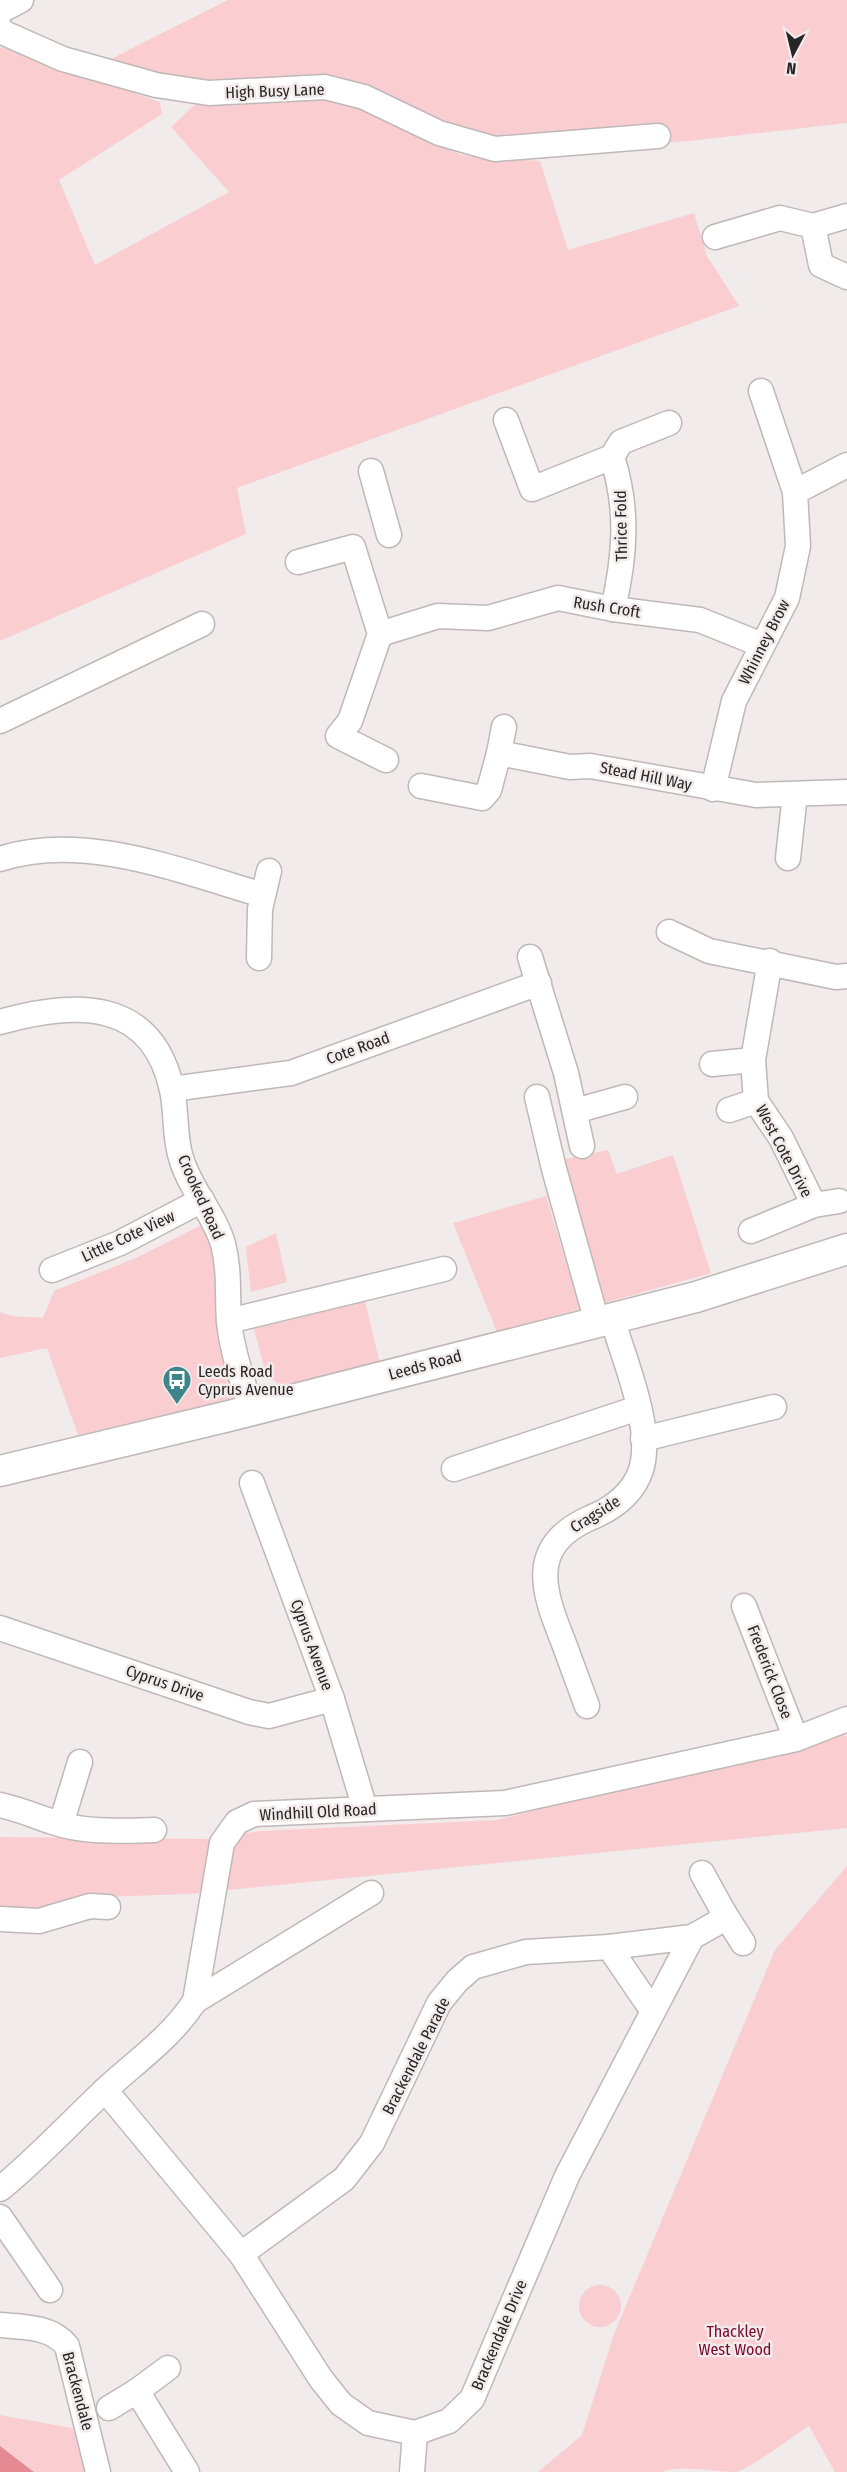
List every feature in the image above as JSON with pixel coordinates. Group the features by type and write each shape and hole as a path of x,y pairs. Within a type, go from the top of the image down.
{"main road":[{"name":"Leeds Road","path":"0,1471 696,1297 847,1249"}],"street":[{"path":"0,11 21,0"},
{"name":"High Busy Lane","path":"0,28 2,32 63,59 156,85 209,93 325,87 364,97 439,133 495,149 658,136"},
{"path":"715,237 780,218 813,226 847,216"},
{"path":"813,226 821,265 847,277"},
{"name":"Whinney Brow","path":"713,789 734,701 787,598 798,546 795,492 761,392"},
{"path":"506,420 532,489 612,457 621,442 669,423"},
{"name":"Thrice Fold","path":"612,457 622,487 624,565 613,609"},
{"path":"795,492 847,465"},
{"path":"298,562 395,533 371,471"},
{"path":"353,547 380,634 350,721 338,736 386,760"},
{"name":"Rush Croft","path":"380,634 438,616 488,618 558,598 613,609 700,620 762,645"},
{"path":"0,721 202,624"},
{"path":"421,786 482,798 489,790 504,728"},
{"name":"Stead Hill Way","path":"498,753 570,767 590,766 756,795 847,792"},
{"path":"788,858 795,794"},
{"path":"0,859 33,851 58,849 103,852 264,895"},
{"path":"260,958 258,930 269,871"},
{"path":"669,932 709,951 836,977 847,976"},
{"path":"530,957 567,1073 582,1146"},
{"name":"West Cote Drive","path":"770,962 753,1060 756,1101 781,1138 814,1205"},
{"name":"Cote Road","path":"172,1089 291,1073 538,983"},
{"name":"Crooked Road","path":"0,1022 64,1008 88,1009 112,1015 144,1036 161,1059 172,1089 181,1159 218,1232 228,1269 229,1321 251,1410"},
{"path":"712,1064 753,1060"},
{"name":"Cragside","path":"537,1097 554,1170 605,1320 638,1408 643,1439 641,1469 631,1489 615,1505 572,1526 558,1540 547,1565 544,1581 547,1601 587,1706"},
{"path":"574,1111 625,1098"},
{"path":"729,1110 756,1101"},
{"name":"Little Cote View","path":"52,1270 120,1243 202,1200"},
{"name":"West Cote Drive","path":"751,1231 814,1205 839,1201"},
{"path":"229,1321 444,1269"},
{"path":"643,1439 774,1407"},
{"path":"454,1469 638,1408"},
{"name":"Cyprus Avenue","path":"252,1483 332,1699 365,1809"},
{"name":"Frederick Close","path":"744,1606 796,1739"},
{"name":"Cyprus Drive","path":"0,1628 249,1712 269,1716 332,1699"},
{"name":"Windhill Old Road","path":"0,2189 25,2169 105,2090 181,2022 195,2001 222,1843 237,1822 254,1814 505,1803 796,1739 847,1719"},
{"path":"61,1824 80,1762"},
{"path":"0,1805 61,1824 110,1831 154,1830"},
{"path":"702,1873 743,1943"},
{"path":"195,2001 371,1893"},
{"path":"0,1919 39,1921 90,1906 108,1907"},
{"name":"Brackendale Parade","path":"241,2254 344,2179 372,2143 439,2003 473,1967 526,1952 609,1947 692,1937 717,1923 724,1913"},
{"name":"Brackendale Drive","path":"415,2433 449,2421 472,2399 567,2176 692,1937"},
{"path":"609,1947 652,2010"},
{"path":"105,2090 241,2254 321,2379 341,2404 368,2423 415,2433 412,2472"},
{"path":"0,2217 50,2290"},
{"name":"Brackendale","path":"0,2325 47,2331 60,2337 67,2346 98,2472"},
{"path":"109,2408 168,2368"},
{"path":"137,2391 187,2472"}],"green space":[{"path":"228,0 847,0 847,123 689,141 555,152 446,127 401,107 225,87 103,63"},
{"path":"0,47 160,102 162,114 59,180 95,265 229,192 171,127 201,99 314,93 362,108 461,155 540,161 568,250 694,213 707,256 739,306 237,488 246,534 0,641"},
{"path":"608,1150 617,1174 673,1155 711,1273 604,1303 561,1160"},
{"path":"546,1196 580,1309 497,1332 453,1223"},
{"path":"203,1224 222,1258 218,1326 234,1399 78,1435 47,1348 0,1358 0,1312 12,1316 43,1318 54,1291 138,1257"},
{"path":"276,1233 287,1282 251,1292 246,1247"},
{"path":"365,1301 380,1364 282,1387 266,1374 254,1329"},
{"path":"835,1733 847,1736 847,1828 188,1894 104,1897 31,1914 0,1910 0,1837 206,1839 261,1831 497,1820"},
{"name":"Thackley West Wood","path":"847,1866 847,2472 835,2472 809,2426 761,2459 736,2472 687,2468 662,2472 538,2472 582,2435 614,2334 775,1950"},
{"path":"600,2285 615,2291 621,2306 615,2321 600,2327 585,2321 579,2306 585,2291"},
{"path":"0,2415 77,2429 88,2472 0,2472"}],"shaded area":[{"path":"0,2446 31,2470 34,2472 0,2472"}],"place":[{"name":"Leeds Road Cyprus Avenue","path":"177,1406"}]}
